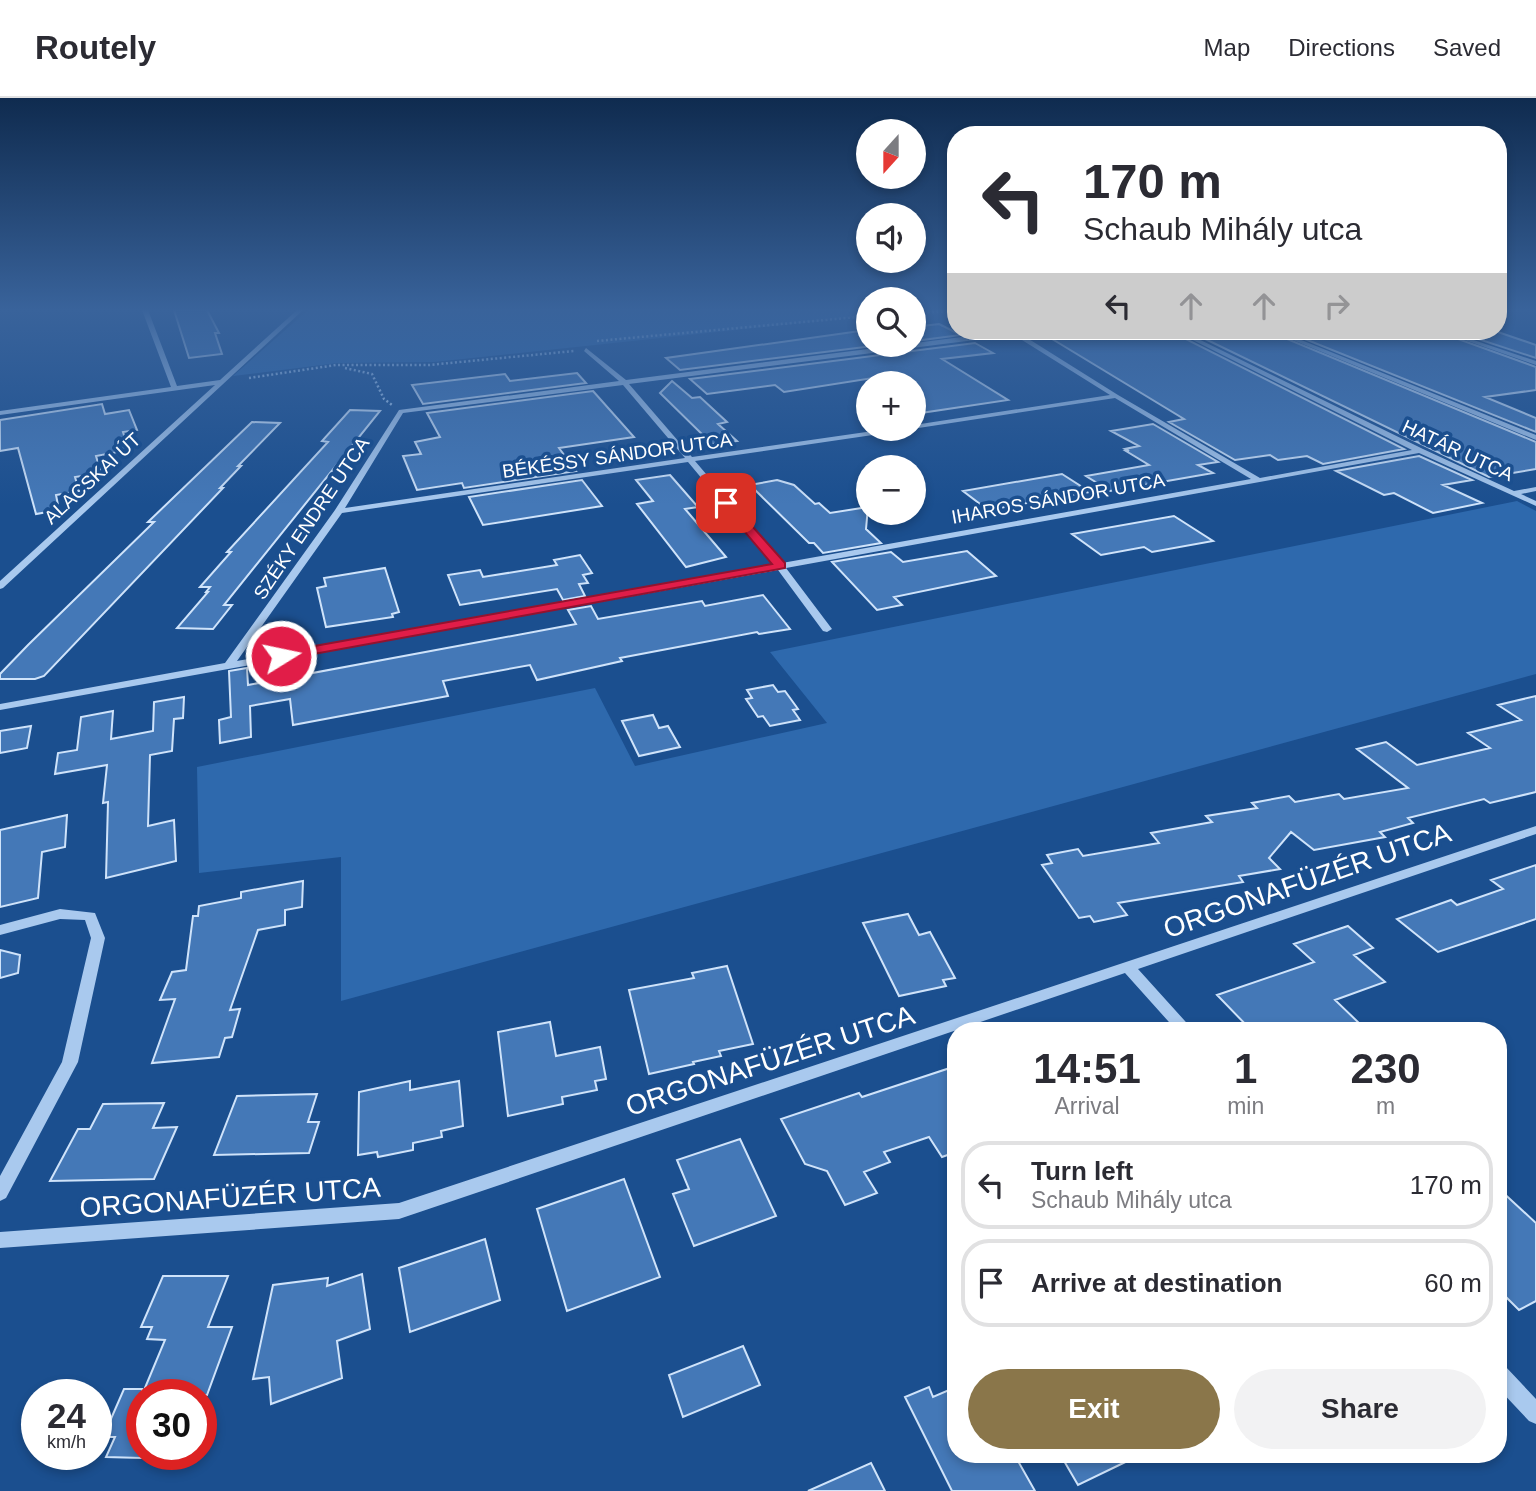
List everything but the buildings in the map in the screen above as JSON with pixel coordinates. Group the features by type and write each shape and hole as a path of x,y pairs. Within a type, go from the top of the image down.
{"street":[{"path":"169,375 174,387"},
{"name":"ALACSKAI ÚT","path":"0,586 229,375"},
{"path":"616,375 780,566 827,629"},
{"path":"401,411 686,375"},
{"path":"1081,375 1258,480"},
{"name":"HATÁR UTCA","path":"1267,375 1420,451 1536,504"},
{"path":"1382,375 1536,438"},
{"path":"0,413 221,382"},
{"path":"926,425 1116,397"},
{"name":"SZÉKY ENDRE UTCA","path":"228,666 339,511 401,411"},
{"name":"BÉKÉSSY SÁNDOR UTCA","path":"339,511 856,435"},
{"name":"IHAROS SÁNDOR UTCA","path":"0,707 1420,451"},
{"path":"1513,493 1536,489"},
{"name":"ORGONAFÜZÉR UTCA","path":"969,1022 1536,830"},
{"path":"0,930 60,914 90,916 98,938 70,1062 0,1193"},
{"path":"1129,969 1178,1022"},
{"name":"ORGONAFÜZÉR UTCA","path":"0,1240 399,1211 947,1029"},
{"path":"1507,1383 1536,1414"}],"path":[{"path":"221,382 269,375"},
{"path":"372,375 384,399 401,411"}],"shaded area":[{"path":"1517,501 1536,511 1536,674 341,1001 341,857 199,873 197,767 595,688 635,766 827,723 770,652"}],"route":[{"path":"281,656 780,566 726,503"}]}
